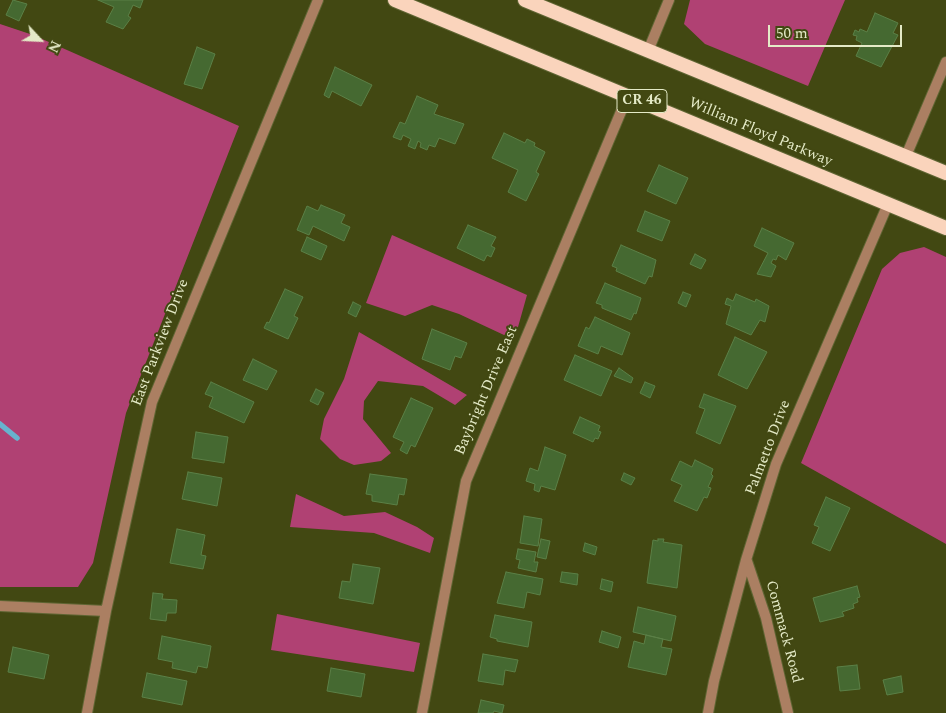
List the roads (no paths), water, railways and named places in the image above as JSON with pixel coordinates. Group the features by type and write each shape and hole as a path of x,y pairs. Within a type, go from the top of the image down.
{"highway":[{"name":"William Floyd Parkway","path":"395,0 946,228"},
{"path":"525,0 946,173"}],"street":[{"name":"East Parkview Drive","path":"87,713 106,610 152,402 318,0"},
{"path":"648,51 669,0"},
{"path":"906,156 946,62"},
{"name":"Baybright Drive East","path":"422,713 466,481 628,95"},
{"name":"Palmetto Drive","path":"708,713 714,681 746,560 776,464 888,204"},
{"name":"Commack Road","path":"746,560 766,618 788,713"},
{"path":"0,606 106,610"}],"waterway":[{"path":"0,424 17,438"}]}
